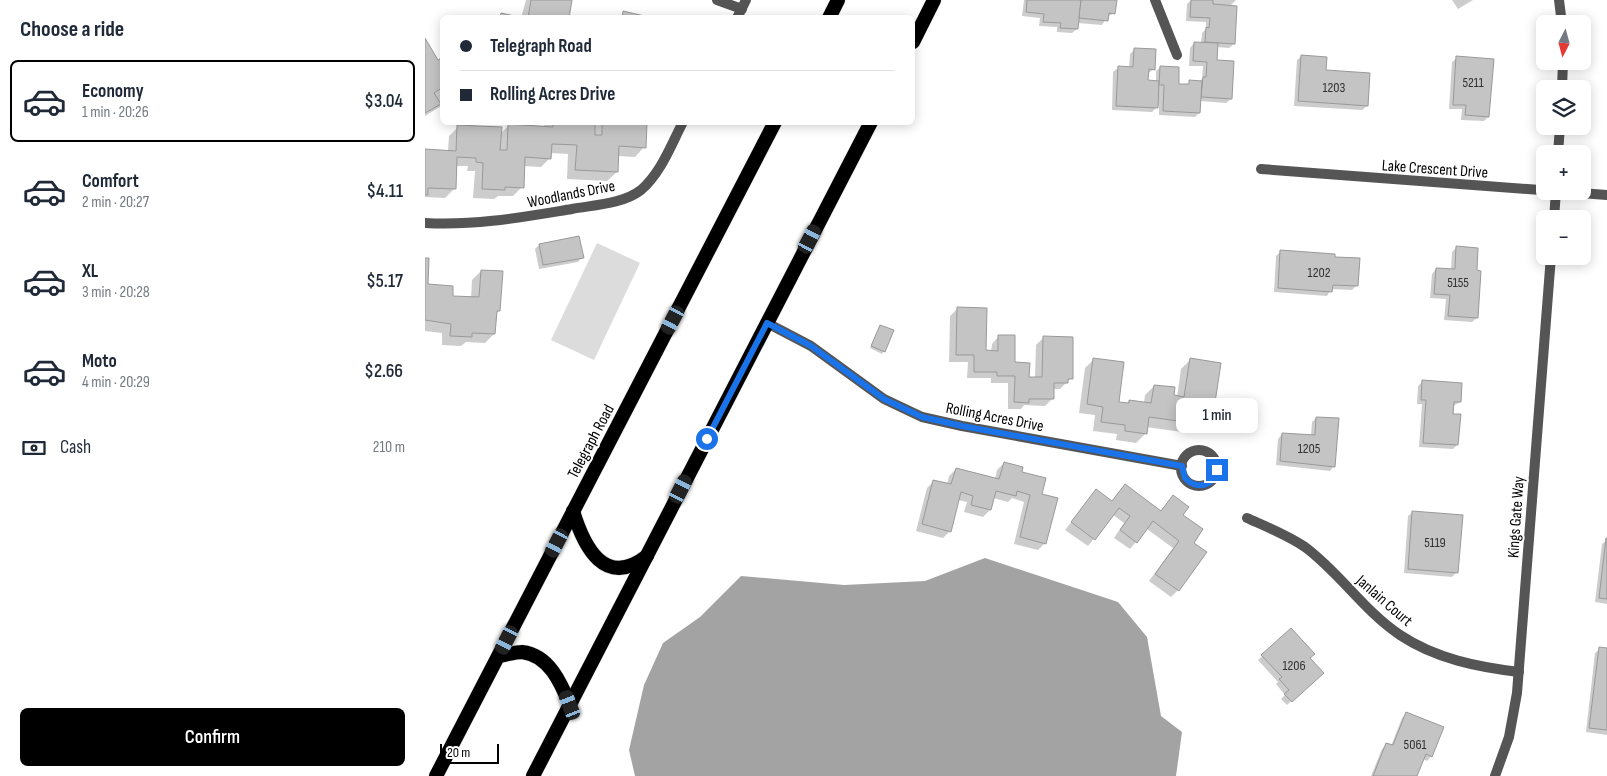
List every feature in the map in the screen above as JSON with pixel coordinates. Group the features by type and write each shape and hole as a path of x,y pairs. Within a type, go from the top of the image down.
{"highway":[{"path":"831,15 839,0"},
{"path":"915,38 934,0"},
{"name":"Telegraph Road","path":"436,776 773,125"},
{"path":"533,776 869,125"},
{"path":"573,511 586,546 602,562 610,566 627,566 638,563 647,555"},
{"path":"499,656 523,652 540,659 549,666 561,681 570,705"}],"street":[{"path":"717,0 742,9"},
{"path":"1155,0 1177,55"},
{"path":"1559,0 1561,15"},
{"name":"Woodlands Drive","path":"425,223 448,225 499,221 619,200 639,192 648,184 657,172 681,125"},
{"name":"Lake Crescent Drive","path":"1261,170 1536,191"},
{"name":"Lake Crescent Drive","path":"1591,195 1607,196"},
{"name":"Kings Gate Way","path":"1495,776 1502,762 1509,737 1519,672 1550,265"},
{"name":"Rolling Acres Drive","path":"767,323 811,346 884,399 922,417 1182,466"},
{"name":"Janlain Court","path":"1247,518 1305,547 1388,625 1411,642 1455,660 1480,667 1519,672"}],"shaded area":[{"path":"597,243 640,263 594,360 551,340"},
{"path":"985,558 1118,602 1147,637 1161,716 1182,732 1176,776 635,776 629,750 644,685 663,643 700,617 741,576 844,585 925,581"}],"building":[{"path":"531,0 572,0 570,15 528,15"},
{"path":"1027,0 1081,0 1078,29 1060,28 1061,23 1043,22 1044,14 1026,12"},
{"path":"1081,0 1117,0 1115,14 1109,13 1108,21 1079,18"},
{"path":"1191,0 1213,0 1213,4 1237,6 1235,44 1205,42 1206,27 1209,28 1210,18 1190,17"},
{"path":"623,11 640,15 622,15"},
{"path":"425,38 438,60 440,59 440,89 434,93 440,105 425,113"},
{"path":"1194,42 1218,43 1217,60 1234,61 1232,99 1201,97 1203,77 1206,77 1207,62 1193,61"},
{"path":"1134,48 1156,49 1155,70 1149,69 1148,80 1159,81 1158,108 1116,106 1118,66 1133,67"},
{"path":"1301,55 1327,57 1326,70 1370,73 1368,106 1298,101"},
{"path":"1456,56 1494,59 1489,117 1465,115 1466,105 1453,105"},
{"path":"1160,66 1179,67 1179,84 1189,84 1189,80 1202,81 1200,113 1163,111 1164,85 1159,85"},
{"path":"457,125 502,127 500,150 507,150 508,125 553,127 553,125 595,125 595,135 602,135 602,125 647,125 646,148 619,146 618,172 575,170 577,145 552,144 551,159 525,157 524,188 505,187 505,190 482,189 483,163 476,162 476,158 457,157 456,189 428,188 428,195 425,195 425,149 456,151"},
{"path":"579,236 584,258 543,265 539,244"},
{"path":"1456,246 1478,248 1477,270 1481,271 1478,318 1448,316 1450,295 1434,294 1436,268 1455,269"},
{"path":"1280,250 1360,258 1358,286 1333,285 1332,292 1278,288"},
{"path":"425,258 429,258 428,284 453,286 453,296 479,297 481,270 503,271 500,311 497,311 495,334 472,333 472,337 450,336 451,324 425,320"},
{"path":"957,307 987,308 986,350 998,351 998,335 1015,335 1015,362 1030,363 1029,377 1042,377 1043,336 1073,337 1073,379 1068,379 1068,383 1054,383 1054,399 1029,399 1029,403 1014,402 1015,376 997,376 997,372 974,372 974,355 956,355"},
{"path":"880,325 894,330 885,352 871,346"},
{"path":"1093,358 1124,362 1119,402 1129,403 1129,400 1151,403 1154,385 1175,387 1174,395 1184,397 1190,358 1221,363 1214,409 1195,407 1193,423 1149,417 1147,434 1125,431 1125,425 1101,422 1103,407 1087,404"},
{"path":"1422,380 1462,383 1461,402 1454,402 1453,414 1461,414 1458,445 1423,443 1426,400 1421,400"},
{"path":"1316,417 1339,418 1335,467 1280,461 1282,433 1315,435"},
{"path":"1004,462 1023,467 1022,472 1046,478 1042,494 1058,498 1046,544 1020,537 1030,495 1017,491 1016,496 996,491 991,510 971,505 973,496 961,492 951,532 922,524 933,480 951,484 956,468 999,479"},
{"path":"1125,484 1161,511 1173,495 1189,507 1183,515 1203,529 1194,543 1207,552 1179,591 1155,574 1179,541 1153,521 1137,543 1120,530 1130,516 1119,508 1095,540 1071,522 1096,489 1112,501"},
{"path":"1412,511 1463,515 1458,573 1408,569"},
{"path":"1607,538 1607,599 1599,598"},
{"path":"1291,628 1315,654 1310,658 1324,673 1292,702 1284,694 1289,690 1279,679 1282,677 1261,655"},
{"path":"1599,647 1607,648 1607,730 1589,728"},
{"path":"1406,712 1444,727 1432,757 1426,754 1417,776 1373,776 1386,743 1393,745"}],"route":[{"path":"707,439 767,323 811,346 884,399 922,417 1182,466 1185,478 1194,485 1201,486 1211,482 1216,476 1217,470"}]}
